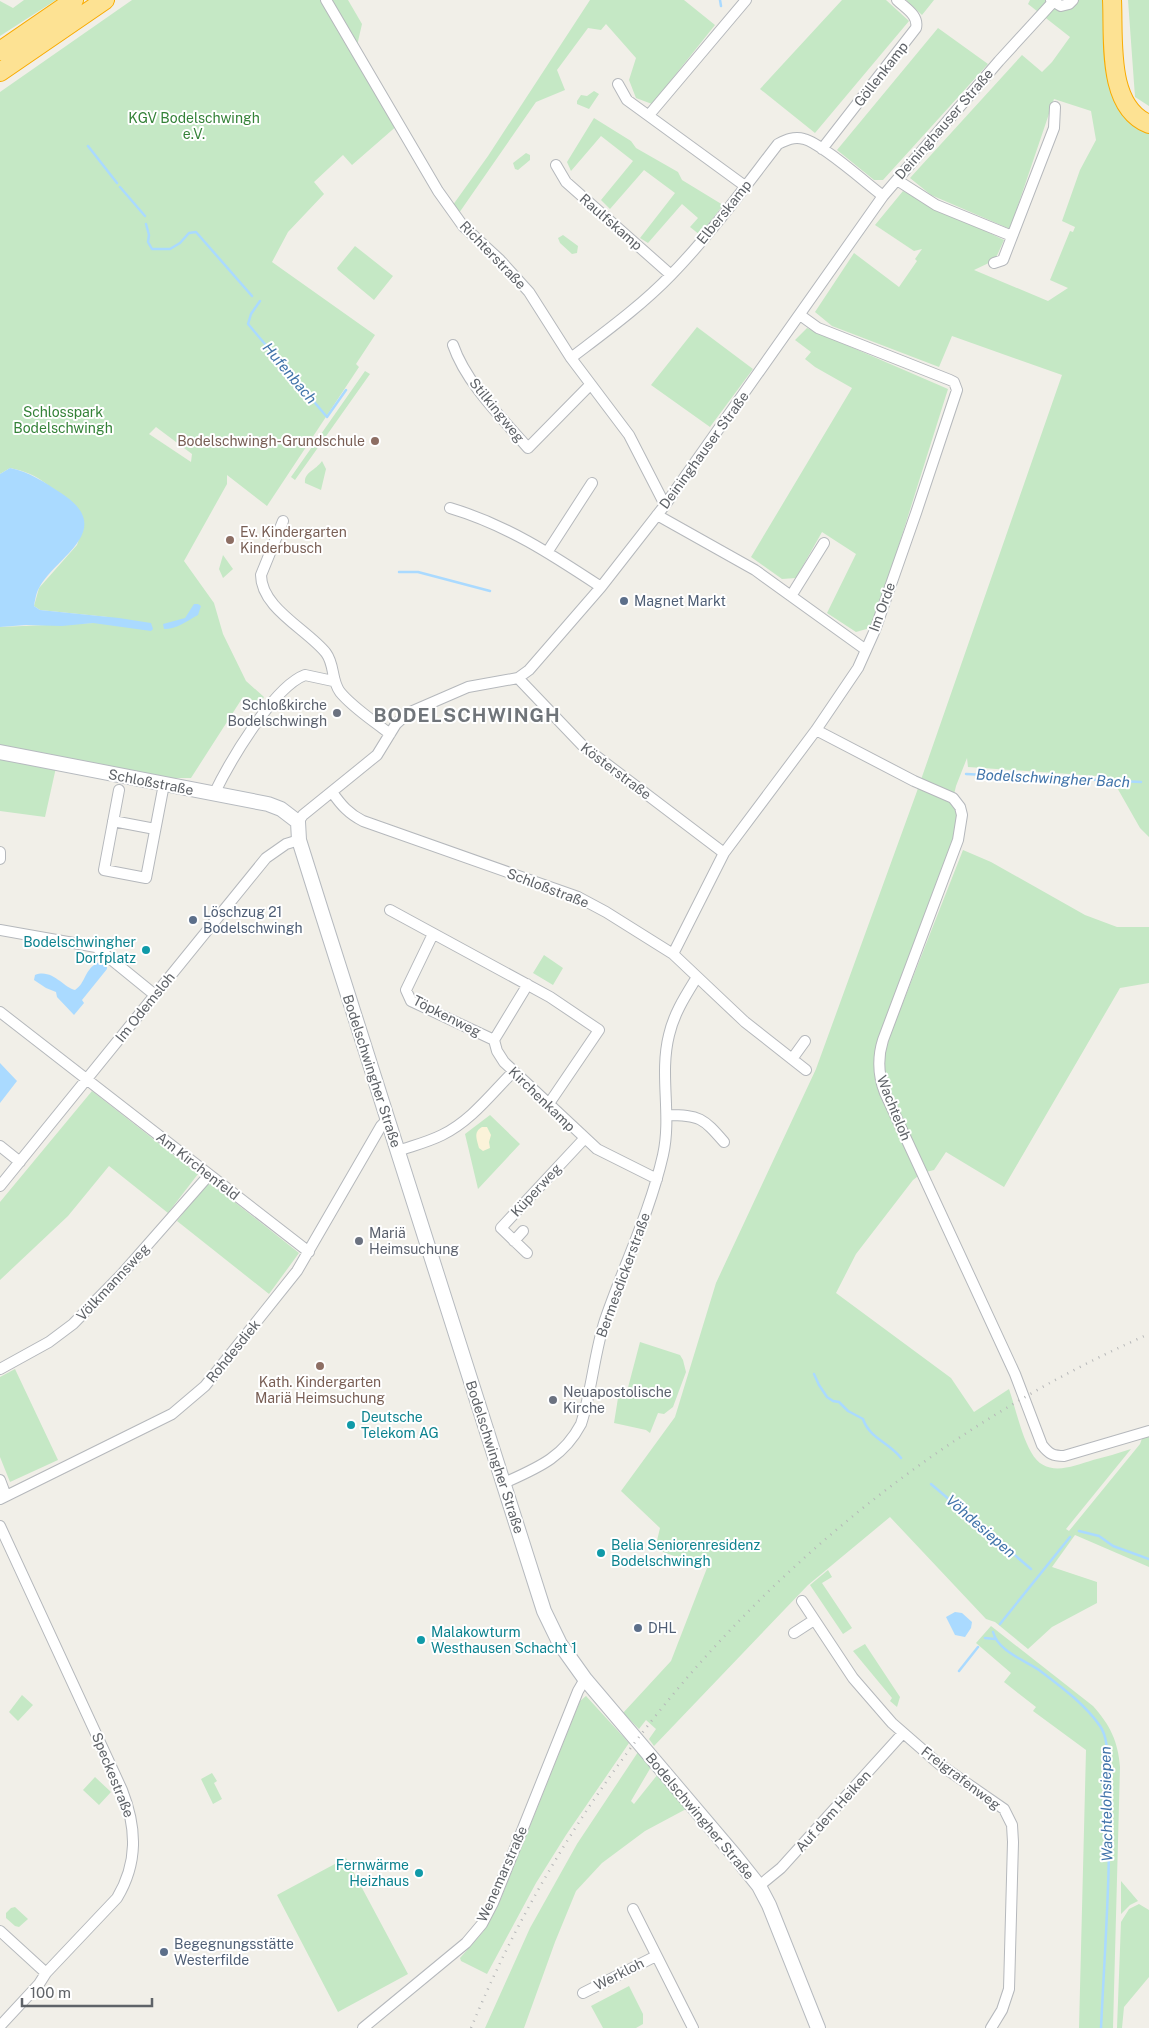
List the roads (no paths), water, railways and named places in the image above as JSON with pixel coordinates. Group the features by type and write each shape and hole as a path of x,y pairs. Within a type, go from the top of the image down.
{"highway":[{"path":"0,51 74,0"},
{"path":"0,72 105,0"},
{"path":"1112,0 1116,73 1119,90 1122,99 1133,114 1149,124"}],"street":[{"name":"Richterstraße","path":"326,0 438,191 463,226 500,260 529,292 590,385 630,435 665,505"},
{"path":"649,115 746,0"},
{"name":"Göllenkamp","path":"822,149 916,28 917,22 915,17 897,0"},
{"name":"Deininghauser Straße","path":"518,678 529,670 601,587 665,505 882,196 1052,1 1056,5 1065,6 1073,0"},
{"path":"618,84 627,100 745,186"},
{"path":"994,263 1003,260 1054,128 1055,108"},
{"name":"Elberskamp","path":"571,358 639,304 671,275 778,144 785,140 805,139 822,149 882,196"},
{"name":"Raulfskamp","path":"556,165 566,182 671,275"},
{"path":"897,180 936,205 1012,236"},
{"name":"Im Orde","path":"673,954 724,853 816,730 858,668 932,468 956,396 957,386 950,380 818,328 800,315"},
{"name":"Stilkingweg","path":"453,345 459,362 492,407 528,448 590,385"},
{"path":"548,551 585,501 592,483"},
{"path":"450,508 478,516 515,533 548,551 601,587"},
{"path":"657,515 755,570 866,650"},
{"path":"283,521 261,573 261,580 269,598 280,611 325,652 332,666 333,681 340,692 390,734"},
{"path":"792,596 824,543"},
{"path":"216,789 264,712 291,683 305,675 333,681"},
{"path":"298,822 303,815 376,755 390,734 408,713 468,687 518,678"},
{"name":"Kösterstraße","path":"518,678 583,746 724,853"},
{"name":"Wachteloh","path":"816,730 914,781 948,794 960,807 962,815 958,840 883,1040 878,1067 880,1080 1015,1374 1042,1445 1048,1453 1055,1456 1064,1456 1149,1431"},
{"name":"Schloßstraße","path":"0,752 164,784 216,789 268,804 298,822"},
{"path":"119,790 104,870 146,878 164,784"},
{"name":"Schloßstraße","path":"332,792 342,807 363,821 578,897 606,912 673,954 745,1022 806,1070"},
{"path":"113,821 155,829"},
{"name":"Bodelschwingher Straße","path":"298,822 299,840 546,1615 560,1644 585,1679 680,1789 759,1886 772,1911 818,2028"},
{"name":"Im Odemsloh","path":"0,1186 266,858 286,844 299,840"},
{"path":"0,852 0,860"},
{"path":"390,910 550,997 599,1030 548,1106"},
{"path":"0,930 96,947 155,995"},
{"name":"Töpkenweg","path":"432,934 406,990 408,996 411,1001 494,1040"},
{"name":"Bermesdickerstraße","path":"504,1483 552,1459 565,1449 581,1424 605,1320 657,1179 667,1136 668,1115 665,1063 669,1035 681,1003 697,977"},
{"path":"494,1040 527,984"},
{"name":"Am Kirchenfeld","path":"0,1012 309,1252"},
{"name":"Kirchenkamp","path":"494,1040 497,1050 512,1072 584,1139 614,1159 657,1179"},
{"path":"792,1059 806,1041"},
{"path":"398,1151 442,1135 459,1125 512,1072"},
{"path":"668,1115 696,1116 709,1125 724,1142"},
{"name":"Rohdesdiek","path":"3,1497 172,1414 190,1400 211,1378 287,1284 309,1252 381,1126 388,1118"},
{"name":"Küperweg","path":"527,1249 514,1241 500,1228 584,1139"},
{"path":"0,1146 20,1162"},
{"name":"Völkmannsweg","path":"0,1369 49,1342 73,1324 121,1275 209,1175"},
{"name":"Küperweg","path":"514,1241 523,1231"},
{"path":"0,1480 3,1497"},
{"name":"Speckestraße","path":"0,1526 122,1790 133,1823 133,1856 124,1886 109,1907 46,1973 39,1984 0,2026"},
{"name":"Freigrafenweg","path":"802,1601 853,1678 873,1702 939,1764 1004,1809 1012,1825 1009,1989 1001,2013 991,2028"},
{"path":"794,1633 814,1620"},
{"name":"Wenemarstraße","path":"363,2028 451,1956 482,1924 493,1903 578,1690 585,1679"},
{"name":"Auf dem Heiken","path":"759,1886 781,1868 903,1732"},
{"name":"Werkloh","path":"633,1909 693,2028"},
{"path":"0,1931 46,1973"},
{"name":"Werkloh","path":"583,1993 656,1956"}],"water":[{"path":"10,468 43,481 61,493 77,506 84,519 83,531 77,543 39,588 34,606 40,610 151,623 153,629 151,631 93,623 62,626 26,625 0,627 0,474"},
{"path":"194,604 201,606 198,615 178,626 164,629 163,624 185,618"},
{"path":"99,962 107,963 107,969 82,1000 84,1003 74,1015 57,997 56,992 34,980 35,975 47,974 75,990 79,987 90,968"},
{"path":"0,1063 17,1081 0,1103"},
{"path":"955,1612 962,1613 972,1622 971,1628 965,1637 955,1635 946,1617"}],"waterway":[{"path":"720,0 721,6"},
{"name":"Hufenbach","path":"88,146 117,183"},
{"name":"Hufenbach","path":"120,187 145,216"},
{"name":"Hufenbach","path":"146,224 149,235 148,242 152,249 170,249 180,243 189,233 196,232 252,296"},
{"name":"Hufenbach","path":"260,301 251,314 248,324 327,417 346,390"},
{"name":"Bodelschwingher Bach","path":"399,572 418,572 490,591"},
{"name":"Bodelschwingher Bach","path":"966,774 1141,782"},
{"name":"Vöhdesiepen","path":"814,1374 827,1397 839,1402 848,1411 863,1419 870,1431 901,1458"},
{"name":"Vöhdesiepen","path":"931,1484 1031,1569"},
{"name":"Wachtelohsiepen","path":"1079,1531 1099,1536 1113,1546 1149,1559"},
{"name":"Wachtelohsiepen","path":"1000,1624 1070,1537"},
{"name":"Wachtelohsiepen","path":"993,1632 1000,1645 1006,1650 1039,1670 1080,1703 1100,1726 1105,1737 1109,1837 1108,1901 1101,2028"},
{"path":"985,1638 995,1639"},
{"path":"959,1671 978,1647"}],"railway":[{"path":"471,2028 524,1916 588,1809 661,1709 744,1616 834,1532 933,1456 1038,1390 1149,1334"}],"place":[{"name":"Bodelschwingh-Grundschule","path":"375,441"},
{"name":"Ev. Kindergarten Kinderbusch","path":"230,540"},
{"name":"Magnet Markt","path":"624,601"},
{"name":"Schloßkirche Bodelschwingh","path":"337,713"},
{"name":"Löschzug 21 Bodelschwingh","path":"193,920"},
{"name":"Bodelschwingher Dorfplatz","path":"146,950"},
{"name":"Mariä Heimsuchung","path":"359,1241"},
{"name":"Kath. Kindergarten Mariä Heimsuchung","path":"320,1366"},
{"name":"Neuapostolische Kirche","path":"553,1400"},
{"name":"Deutsche Telekom AG","path":"351,1425"},
{"name":"Belia Seniorenresidenz Bodelschwingh","path":"601,1553"},
{"name":"DHL","path":"638,1628"},
{"name":"Malakowturm Westhausen Schacht 1","path":"421,1640"},
{"name":"Fernwärme Heizhaus","path":"419,1873"},
{"name":"Begegnungsstätte Westerfilde","path":"164,1952"}],"district":[{"name":"BODELSCHWINGH","path":"467,715"}],"park label":[{"name":"KGV Bodelschwingh e.V.","path":"194,126"},
{"name":"Schlosspark Bodelschwingh","path":"63,420"}]}
